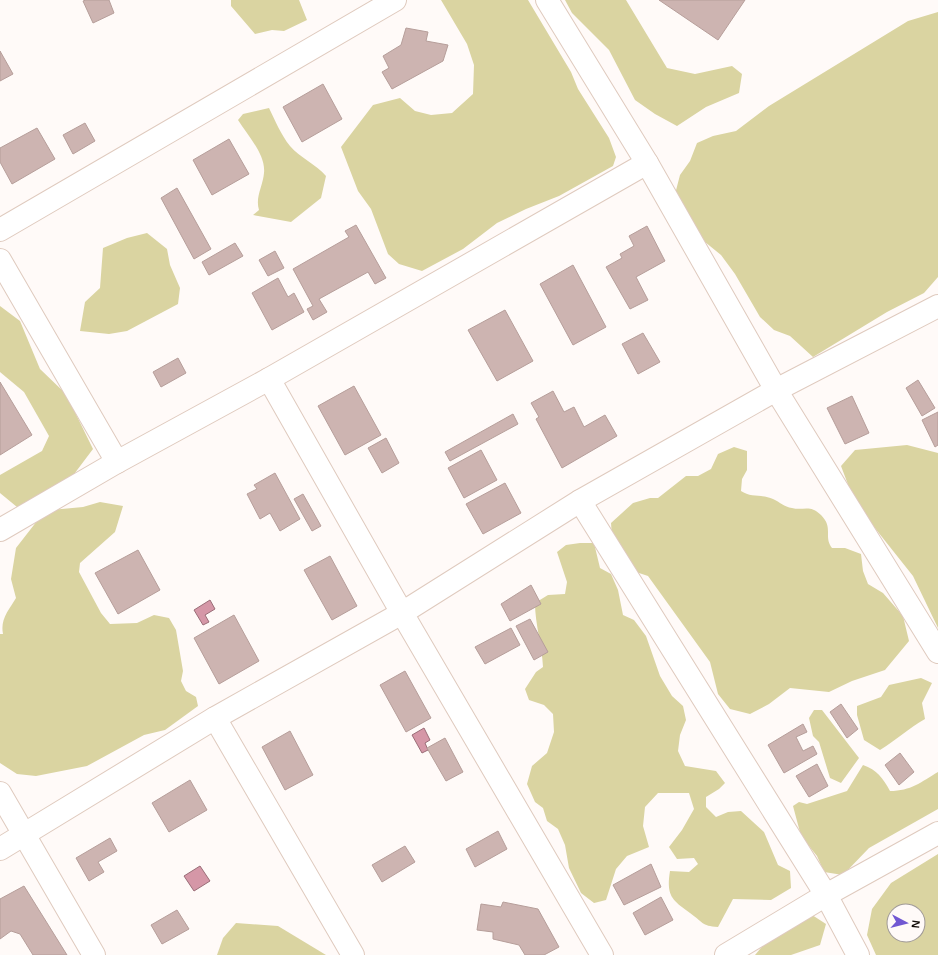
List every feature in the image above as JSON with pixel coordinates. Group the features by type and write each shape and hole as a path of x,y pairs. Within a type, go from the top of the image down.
{"street":[{"path":"0,230 395,0"},
{"path":"547,0 648,163 776,390 938,652"},
{"path":"0,530 117,462 269,379 648,163"},
{"path":"0,260 117,462"},
{"path":"0,849 215,718 402,613 580,501 776,390 938,306"},
{"path":"269,379 402,613 602,955"},
{"path":"580,501 826,895 858,955"},
{"path":"215,718 353,955"},
{"path":"0,793 94,955"},
{"path":"726,955 826,895 938,833"}],"shaded area":[{"path":"231,0 299,0 307,20 284,31 272,30 255,34 231,6"},
{"path":"441,0 528,0 571,72 578,89 609,138 616,157 613,166 559,196 526,209 497,223 463,249 422,271 399,264 388,254 371,209 358,191 341,147 373,105 400,98 415,111 431,115 452,113 473,94 474,65 467,44"},
{"path":"565,0 626,0 667,68 695,74 732,66 742,74 739,93 706,107 677,126 655,114 635,100 609,50 572,13"},
{"path":"938,12 938,277 924,293 887,312 813,357 790,336 774,330 760,317 735,274 721,255 705,242 686,211 674,198 680,175 690,161 697,143 713,136 736,131 769,106 908,21"},
{"path":"269,108 290,146 326,176 321,198 291,222 253,215 259,210 258,201 264,166 259,152 238,120 243,114"},
{"path":"147,233 167,249 170,265 180,288 178,304 127,331 109,334 80,331 85,302 100,288 103,248 127,238"},
{"path":"0,306 20,321 40,369 66,394 93,449 53,502 17,507 0,493 0,475 42,451 49,436 24,392 0,372"},
{"path":"907,445 938,453 938,628 913,576 855,503 841,466 855,450"},
{"path":"734,447 747,451 747,470 742,479 741,491 775,500 784,506 796,509 810,509 821,515 827,524 828,540 832,548 845,548 861,554 863,571 868,584 883,593 903,616 909,641 885,670 852,681 829,692 790,688 769,704 750,714 730,709 718,694 710,662 648,576 636,572 612,537 611,523 633,503 650,498 658,498 686,476 698,476 711,469 718,454"},
{"path":"100,502 123,506 115,532 80,563 79,572 101,613 110,624 137,623 154,615 169,618 176,630 183,671 181,681 186,691 196,697 198,706 165,730 144,735 87,766 36,776 17,774 0,763 0,634 3,634 2,629 4,619 16,598 11,579 16,548 37,521 51,510 83,507"},
{"path":"594,543 600,568 611,574 618,590 623,615 634,620 646,636 660,676 672,696 683,706 686,720 680,735 678,751 685,766 716,771 725,783 719,789 706,797 706,807 716,817 728,812 741,811 764,832 778,865 790,871 791,888 771,900 733,899 718,927 708,926 702,923 675,901 670,892 670,871 689,872 698,864 694,858 677,859 669,847 682,830 694,809 689,793 658,793 645,807 643,826 649,847 627,856 616,869 606,900 594,903 581,893 569,868 565,845 558,829 547,821 543,808 535,802 527,784 532,766 547,753 554,732 553,714 544,705 529,700 525,689 536,672 543,667 535,603 548,595 565,594 567,582 557,552 566,545"},
{"path":"210,600 215,609 205,615 209,622 203,625 194,610"},
{"path":"921,678 932,683 922,703 925,719 880,750 864,740 857,715 857,706 881,697 889,685"},
{"path":"814,710 822,710 859,758 841,783 830,778 819,742 813,736 809,718"},
{"path":"424,728 430,740 425,743 428,750 422,753 412,735"},
{"path":"863,765 872,769 879,775 890,791 910,788 938,772 938,809 869,848 843,875 824,872 817,856 801,836 793,806 799,802 807,804 847,791"},
{"path":"938,854 938,955 876,955 867,935 872,909 891,883"},
{"path":"200,866 210,881 194,891 184,876"},
{"path":"809,913 826,924 820,945 791,955 755,955 766,942"},
{"path":"236,923 278,926 326,955 217,955 223,938"}],"building":[{"path":"109,0 114,13 93,23 83,1"},
{"path":"659,0 745,0 718,40"},
{"path":"406,28 428,32 426,41 448,45 443,61 392,89 382,72 389,68 383,56 401,45"},
{"path":"0,51 13,74 0,81"},
{"path":"323,84 342,119 302,142 283,107"},
{"path":"85,123 95,141 73,154 63,135"},
{"path":"37,128 55,159 12,184 0,162 0,148"},
{"path":"229,139 249,174 212,195 193,160"},
{"path":"177,188 211,249 194,259 161,198"},
{"path":"356,225 386,278 375,284 368,272 319,299 327,312 313,320 307,309 313,306 293,269 349,237 345,231"},
{"path":"647,226 665,261 636,277 648,300 630,309 606,267 622,258 620,254 634,246 629,236"},
{"path":"235,243 243,256 209,275 202,262"},
{"path":"275,251 284,268 268,276 259,260"},
{"path":"573,265 606,327 573,345 540,284"},
{"path":"278,278 288,297 294,293 304,312 272,330 252,293"},
{"path":"505,310 533,361 497,381 468,330"},
{"path":"643,333 660,362 638,374 622,344"},
{"path":"178,358 186,373 161,387 153,372"},
{"path":"918,380 935,408 922,416 906,388"},
{"path":"0,382 32,435 0,455"},
{"path":"354,386 381,435 345,455 318,406"},
{"path":"553,391 564,412 574,407 584,427 605,415 617,436 562,468 536,419 539,417 531,403"},
{"path":"852,396 869,433 845,444 827,408"},
{"path":"938,412 938,445 935,447 922,420"},
{"path":"513,414 518,424 450,461 445,452"},
{"path":"386,438 399,463 382,473 368,448"},
{"path":"481,450 497,480 464,498 448,468"},
{"path":"275,473 300,519 280,531 270,513 260,519 247,494 257,489 254,485"},
{"path":"505,483 521,513 483,534 466,504"},
{"path":"303,494 321,526 312,531 294,499"},
{"path":"138,550 160,590 118,614 95,573"},
{"path":"330,556 357,606 332,620 304,570"},
{"path":"531,585 541,604 510,621 501,604"},
{"path":"234,615 259,661 219,684 194,638"},
{"path":"530,619 548,652 534,660 516,626"},
{"path":"511,628 520,645 485,664 475,647"},
{"path":"405,671 431,718 406,732 380,685"},
{"path":"841,704 858,729 847,738 830,712"},
{"path":"803,724 807,732 796,737 803,751 813,746 817,754 784,773 768,745"},
{"path":"290,731 313,775 285,790 262,747"},
{"path":"445,738 463,772 446,781 427,748"},
{"path":"900,753 914,772 899,785 885,765"},
{"path":"817,764 828,786 809,797 796,776"},
{"path":"190,780 207,810 169,832 152,803"},
{"path":"498,831 507,849 475,867 466,849"},
{"path":"110,838 117,851 98,862 104,872 89,881 76,858"},
{"path":"405,846 415,862 382,882 372,865"},
{"path":"651,864 661,887 624,905 613,885"},
{"path":"24,886 67,955 33,955 20,934 11,931 0,939 0,899"},
{"path":"661,897 673,920 645,935 633,913"},
{"path":"503,902 538,909 559,947 544,955 525,955 519,945 493,939 493,932 477,930 481,904 501,907"},
{"path":"177,910 189,929 162,944 151,925"}]}
